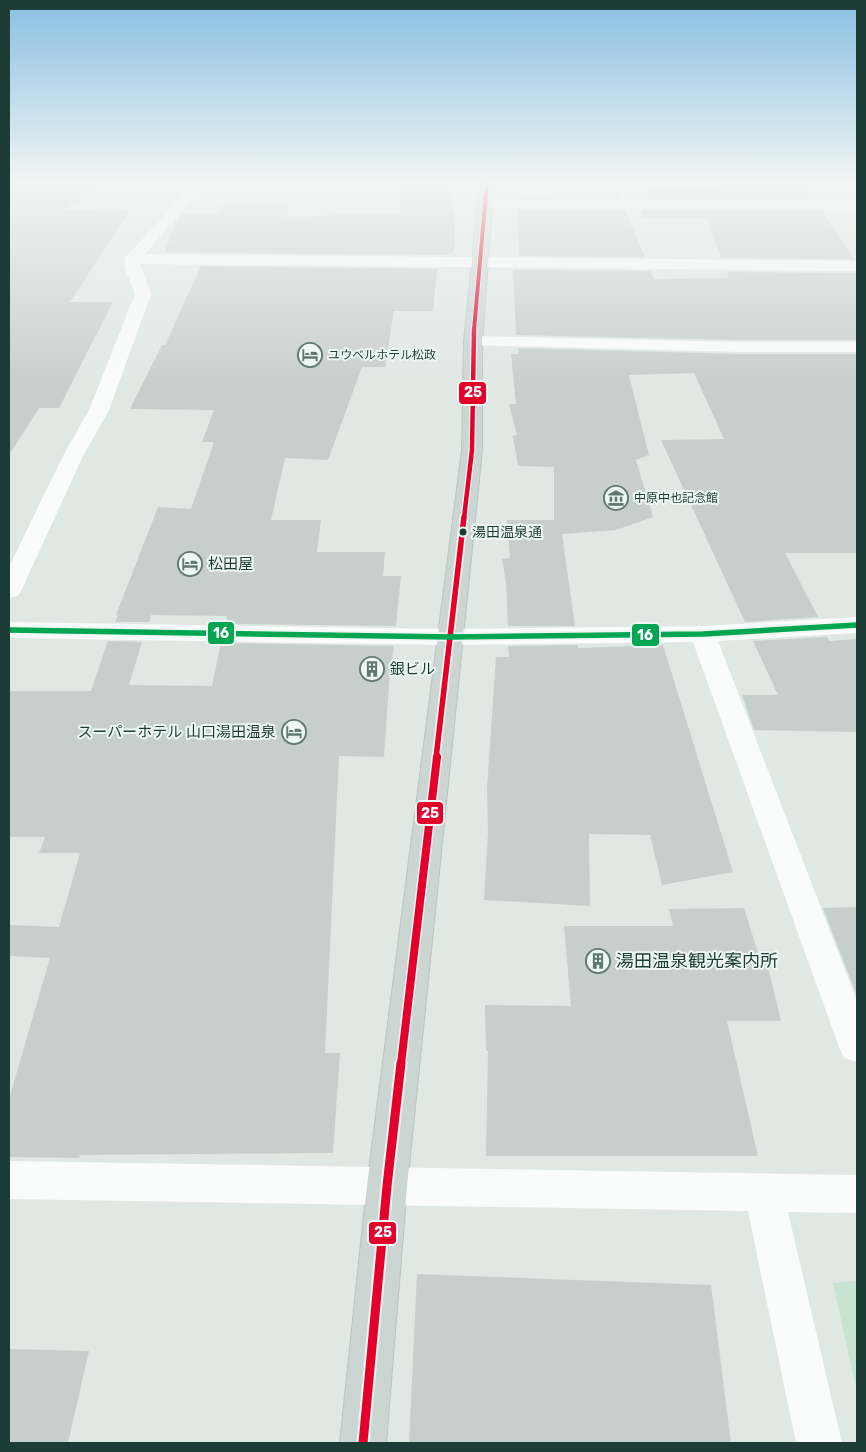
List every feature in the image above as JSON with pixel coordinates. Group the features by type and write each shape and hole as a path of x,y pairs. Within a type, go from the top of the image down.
{"main road":[{"path":"363,1443 387,1186 472,450 473,341 481,250"}],"street":[{"path":"9,591 73,456 98,410 143,294 133,268 132,259 140,250"},
{"path":"132,259 857,266"},
{"path":"473,341 731,347 857,347"},
{"path":"9,630 451,637 702,634 857,625"},
{"path":"702,634 857,1047"},
{"path":"9,1180 857,1194"},
{"path":"764,1193 819,1443"}],"green space":[{"path":"857,1281 857,1392 833,1283"}],"building":[{"path":"9,250 104,250 70,302 113,302 59,408 39,408 9,455"},
{"path":"166,250 454,250 445,255 165,252"},
{"path":"519,250 642,250 645,257 519,256"},
{"path":"718,250 848,250 854,259 721,258"},
{"path":"201,266 437,269 433,311 394,311 385,367 362,367 328,460 285,458 271,520 321,520 317,552 385,552 383,576 401,576 396,626 226,624 227,616 151,615 149,622 115,622 118,615 116,615 158,507 191,509 214,442 202,442 214,410 130,409 162,345 165,345"},
{"path":"513,270 651,271 654,279 729,278 727,272 857,273 857,340 741,340 516,335"},
{"path":"518,348 741,354 857,354 857,553 785,553 818,617 745,622 661,440 724,439 694,373 629,375 649,455 636,460 653,517 616,530 562,534 575,626 508,626 506,583 502,559 510,558 507,520 554,520 554,467 518,466 513,436 517,435 509,404 516,404 511,354 519,354"},
{"path":"827,637 830,641 857,639 857,732 754,730 742,695 778,695 753,641"},
{"path":"108,641 142,642 129,685 212,686 221,643 394,646 389,684 384,757 339,756 325,1053 340,1053 333,1153 80,1155 79,1158 9,1157 9,1099 50,958 9,956 9,925 59,927 80,853 39,853 45,837 9,837 9,691 91,691"},
{"path":"578,645 578,648 663,645 733,872 662,885 650,835 589,834 590,906 484,900 488,833 487,788 496,657 509,657 508,646"},
{"path":"857,907 857,996 823,908"},
{"path":"744,908 759,956 765,954 781,1021 727,1021 758,1156 486,1156 488,1051 486,1051 485,1005 571,1006 564,926 673,926 669,909"},
{"path":"417,1274 711,1285 731,1443 409,1443"},
{"path":"9,1349 89,1351 68,1443 9,1443"}],"transit line":[{"name":"25","path":"363,1443 387,1186 472,450 473,341 481,250"},
{"name":"16","path":"9,630 451,637 703,634 857,625"}],"place":[{"name":"ユウベルホテル松政","path":"310,355"},
{"name":"中原中也記念館","path":"616,498"},
{"name":"湯田温泉通","path":"463,532"},
{"name":"松田屋","path":"190,564"},
{"name":"銀ビル","path":"372,669"},
{"name":"スーパーホテル 山口湯田温泉","path":"294,732"},
{"name":"湯田温泉観光案内所","path":"598,961"}]}
